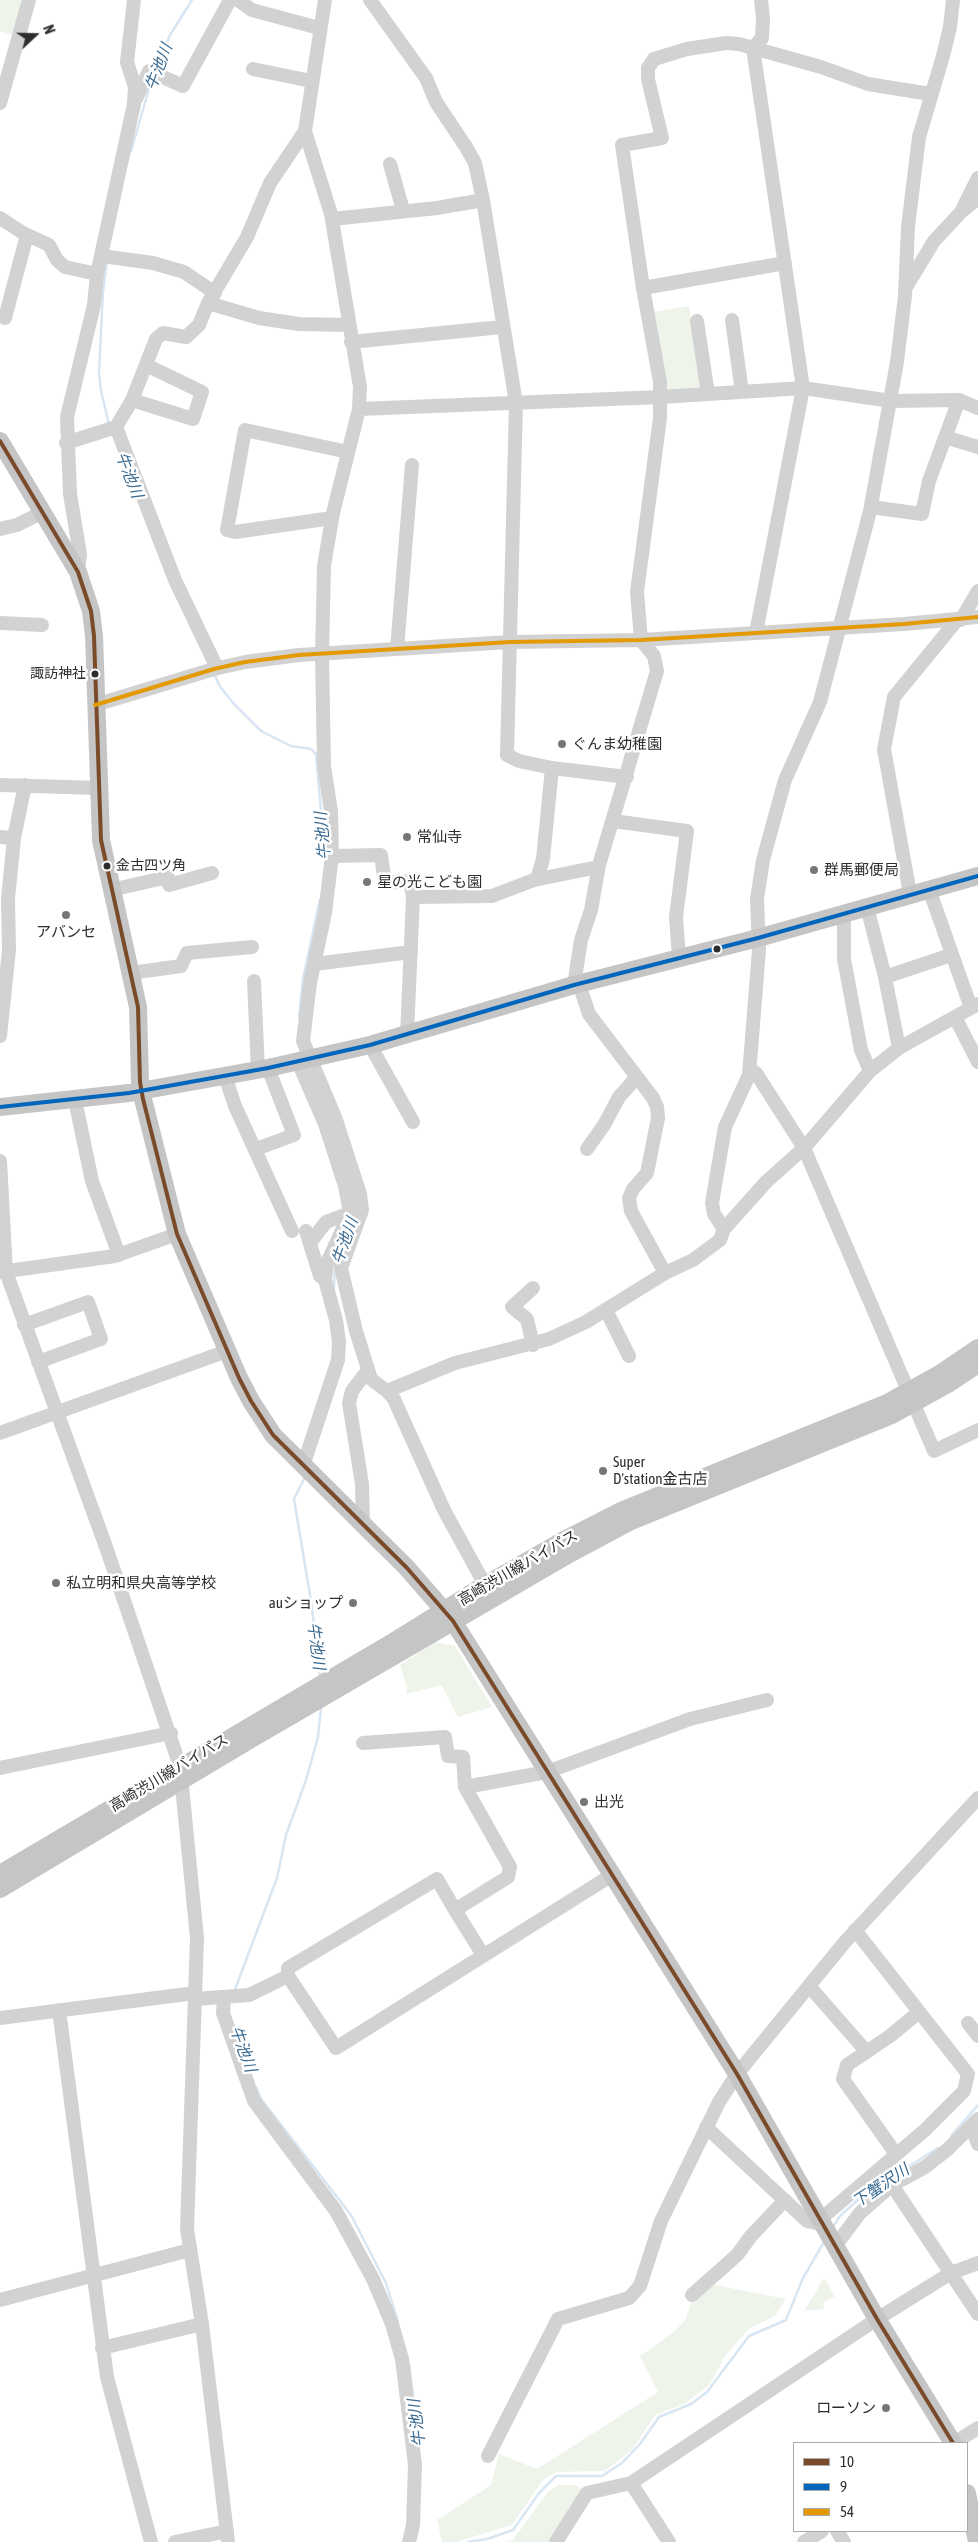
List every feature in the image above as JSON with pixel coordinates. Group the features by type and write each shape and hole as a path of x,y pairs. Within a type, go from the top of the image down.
{"main road":[{"path":"0,441 78,572 89,605 93,625 101,840 138,1007 141,1091 177,1234 250,1401 273,1435 407,1568 449,1615 738,2074 877,2319 953,2442"},
{"path":"0,1107 75,1100 141,1091 263,1069 370,1045 576,985 758,938 928,888 978,876"},
{"name":"高崎渋川線バイパス","path":"0,1874 180,1774 449,1615 629,1522 878,1421 978,1348"},
{"name":"高崎渋川線バイパス","path":"449,1615 485,1585 623,1510 873,1409 912,1398 978,1364"},
{"name":"高崎渋川線バイパス","path":"0,1889 180,1774"},
{"path":"968,2499 977,2542"}],"street":[{"path":"1,94 29,0"},
{"path":"78,572 80,554 70,494 66,443 69,401 94,305 97,274 134,104 135,87 127,62 134,0"},
{"path":"134,104 149,70 183,86 230,0"},
{"path":"238,0 252,10 319,28"},
{"path":"307,1470 338,1360 339,1342 325,1280 327,1263 350,1213 345,1186 304,1060 303,1041 314,964 325,914 332,856 331,811 324,766 322,654 324,566 332,518 359,409 360,387 332,219 305,131 324,0"},
{"path":"370,0 426,78 436,102 466,147 475,163 483,200 502,327 516,403 507,755 519,761 552,768 627,777"},
{"path":"753,48 762,38 763,18 761,0"},
{"path":"724,1229 714,1214 712,1203 725,1127 750,1069 759,950 757,899 764,860 785,780 820,702 871,507 891,402 905,289 906,246 919,137 930,94 943,56 950,27 953,0"},
{"path":"665,1273 631,1211 629,1198 633,1189 647,1173 658,1118 653,1098 589,1014 576,985 581,940 591,910 598,867 627,777 657,671 654,656 641,640 637,592 661,397 622,145 662,138 648,79 650,62 687,49 708,45 739,44 822,67 868,84 930,94"},
{"path":"753,48 803,388 756,633"},
{"path":"253,69 311,81"},
{"path":"66,443 112,429 132,400 156,339 163,333 186,337 192,334 199,325 211,298 247,237 270,183 305,131"},
{"path":"390,164 403,210"},
{"path":"962,211 978,178"},
{"path":"905,289 934,241 962,211 978,198"},
{"path":"332,219 483,200"},
{"path":"0,218 26,235 49,245 57,260 65,267 97,274"},
{"path":"5,318 26,235"},
{"path":"102,256 153,263 184,272 211,298 258,318 299,324 349,325"},
{"path":"643,288 785,263"},
{"path":"732,320 742,392"},
{"path":"697,321 708,394"},
{"path":"351,342 502,327"},
{"path":"132,400 193,419 202,392 146,365"},
{"path":"359,409 661,397 803,388 891,402 959,400 978,408"},
{"path":"871,507 922,514 929,481 959,400"},
{"path":"112,429 212,670"},
{"path":"332,518 235,532 227,530 245,430 348,452"},
{"path":"945,437 978,447"},
{"path":"397,649 412,466"},
{"path":"0,529 17,525 43,512"},
{"path":"910,894 885,759 894,697 959,620 978,591"},
{"path":"95,705 245,662 322,654 510,642 641,640 959,620 978,617"},
{"path":"0,623 42,624"},
{"path":"537,879 543,859 552,768"},
{"path":"0,784 98,788"},
{"path":"0,1036 10,950 8,899 14,838 25,785"},
{"path":"613,821 687,831 676,917 679,957"},
{"path":"0,837 14,838"},
{"path":"332,856 381,856 385,883 410,882 413,897 407,1035"},
{"path":"413,897 492,896 537,879 598,867"},
{"path":"111,890 168,877 169,885 212,873"},
{"path":"387,1391 455,1363 532,1345 565,1332 606,1310 665,1273 693,1260 720,1240 724,1229 766,1182 804,1148 870,1071 899,1048 974,1006 951,955 928,888"},
{"path":"867,907 885,977 899,1048"},
{"path":"844,913 844,959 861,1050 870,1071"},
{"path":"132,973 181,966 187,953 252,947"},
{"path":"314,964 411,952"},
{"path":"885,977 951,955"},
{"path":"254,981 263,1069 294,1135 256,1149"},
{"path":"955,1016 978,1062"},
{"path":"370,1045 413,1122"},
{"path":"304,1060 335,1117 360,1194 362,1210 342,1268 347,1294 371,1380 387,1391 394,1399 444,1510 485,1585"},
{"path":"750,1069 756,1073 804,1148 934,1450 974,1436"},
{"path":"225,1076 235,1106 256,1149 303,1235 320,1276 325,1280"},
{"path":"587,1149 620,1097 636,1077"},
{"path":"75,1100 92,1181 118,1255"},
{"path":"0,1161 3,1272 38,1362 171,1732 180,1774 196,1918 195,1996 186,2229 202,2324 228,2536 174,2542"},
{"path":"303,1235 326,1222 350,1213"},
{"path":"3,1272 118,1255 177,1234"},
{"path":"532,1345 527,1319 512,1307 533,1288"},
{"path":"330,1298 347,1294"},
{"path":"24,1325 88,1302 101,1339 38,1362"},
{"path":"606,1310 629,1356"},
{"path":"0,1433 227,1351"},
{"path":"363,1525 362,1484 349,1403 352,1391 368,1370"},
{"path":"465,1787 547,1772 690,1719 767,1700"},
{"path":"0,1768 171,1732"},
{"path":"363,1743 445,1736 448,1756 463,1757 465,1787 510,1868 508,1877 455,1910"},
{"path":"488,2456 558,2319 596,2306 612,2304 628,2298 640,2286 661,2221 719,2102 738,2074 855,1930 978,1798"},
{"path":"483,1955 437,1878 288,1968 288,1976 336,2048 612,1875"},
{"path":"828,2231 896,2154 971,2087 968,2074 855,1930"},
{"path":"0,2018 195,1996 230,1997 258,1992 288,1976"},
{"path":"809,1986 866,2051"},
{"path":"230,1997 223,2013 254,2101 336,2211 373,2278 392,2324 402,2358 415,2466 412,2525 409,2542"},
{"path":"59,2010 107,2377 151,2542"},
{"path":"896,2154 843,2079 847,2065 890,2036 919,2012"},
{"path":"968,2023 978,2036"},
{"path":"828,2231 860,2212 892,2185 925,2167 947,2150 975,2122"},
{"path":"975,2122 978,2144"},
{"path":"706,2127 807,2221 816,2223 828,2231"},
{"path":"892,2185 978,2314"},
{"path":"692,2295 737,2256 751,2236 785,2200"},
{"path":"0,2300 190,2250"},
{"path":"556,2542 587,2493 631,2483 877,2319 951,2273 978,2263"},
{"path":"102,2348 202,2324"},
{"path":"956,2442 978,2428"},
{"path":"631,2483 669,2542"},
{"path":"804,2542 820,2532"}],"shaded area":[{"path":"0,0 26,0 16,36 0,31"},
{"path":"689,306 702,391 665,391 653,312"},
{"path":"435,1642 455,1646 492,1707 458,1717 442,1685 406,1694 407,1688 400,1665"},
{"path":"824,2278 835,2296 823,2303 824,2309 804,2311"},
{"path":"710,2284 786,2299 775,2316 750,2328 725,2356 710,2384 686,2403 655,2415 632,2450 605,2471 557,2472 543,2480 512,2525 456,2542 442,2542 437,2520 491,2485 499,2454 537,2469 658,2392 640,2356 674,2332 685,2320 693,2298"},
{"path":"558,2485 576,2485 584,2491 553,2542 503,2542 513,2540 547,2493"}],"waterway":[{"name":"牛池川","path":"156,70 170,35 192,0"},
{"name":"牛池川","path":"131,151 151,82"},
{"name":"牛池川","path":"107,261 103,292 99,373 101,391 109,424"},
{"name":"牛池川","path":"214,673 219,685 233,703 261,731 291,746 311,749 316,754 325,857"},
{"name":"牛池川","path":"299,1017 303,979 320,899"},
{"name":"牛池川","path":"334,1289 335,1262 339,1256"},
{"name":"牛池川","path":"305,1477 294,1499 311,1601 320,1676"},
{"name":"牛池川","path":"234,1992 277,1878 286,1835 306,1780 318,1737 321,1707"},
{"name":"牛池川","path":"256,2087 261,2099 351,2215 386,2283 398,2322"},
{"name":"下蟹沢川","path":"951,2136 978,2105"},
{"name":"下蟹沢川","path":"833,2227 840,2216 862,2196 938,2148"},
{"name":"下蟹沢川","path":"468,2542 487,2539 513,2530 539,2493 556,2476 602,2476 622,2463 640,2444 659,2417 691,2404 707,2392 749,2336 786,2320 803,2278 824,2242"},
{"name":"牛池川","path":"409,2363 419,2445"}],"transit line":[{"name":"10","path":"0,441 78,572 91,611 94,636 101,840 138,1007 140,1082 143,1099 177,1234 239,1378 273,1435 407,1568 453,1621 737,2074 877,2319 952,2442"},
{"name":"54","path":"95,705 214,669 245,662 299,655 510,642 641,640 904,624 978,617"},
{"name":"9","path":"0,1107 129,1093 268,1068 370,1045 574,985 758,938 978,876"}],"place":[{"name":"諏訪神社","path":"95,674"},
{"name":"ぐんま幼稚園","path":"562,744"},
{"name":"常仙寺","path":"407,837"},
{"name":"金古四ツ角","path":"107,866"},
{"name":"群馬郵便局","path":"814,870"},
{"name":"星の光こども園","path":"367,882"},
{"name":"アバンセ","path":"66,915"},
{"name":"Super D'station金古店","path":"603,1471"},
{"name":"私立明和県央高等学校","path":"56,1583"},
{"name":"auショップ","path":"353,1603"},
{"name":"出光","path":"584,1802"},
{"name":"ローソン","path":"886,2408"}]}
